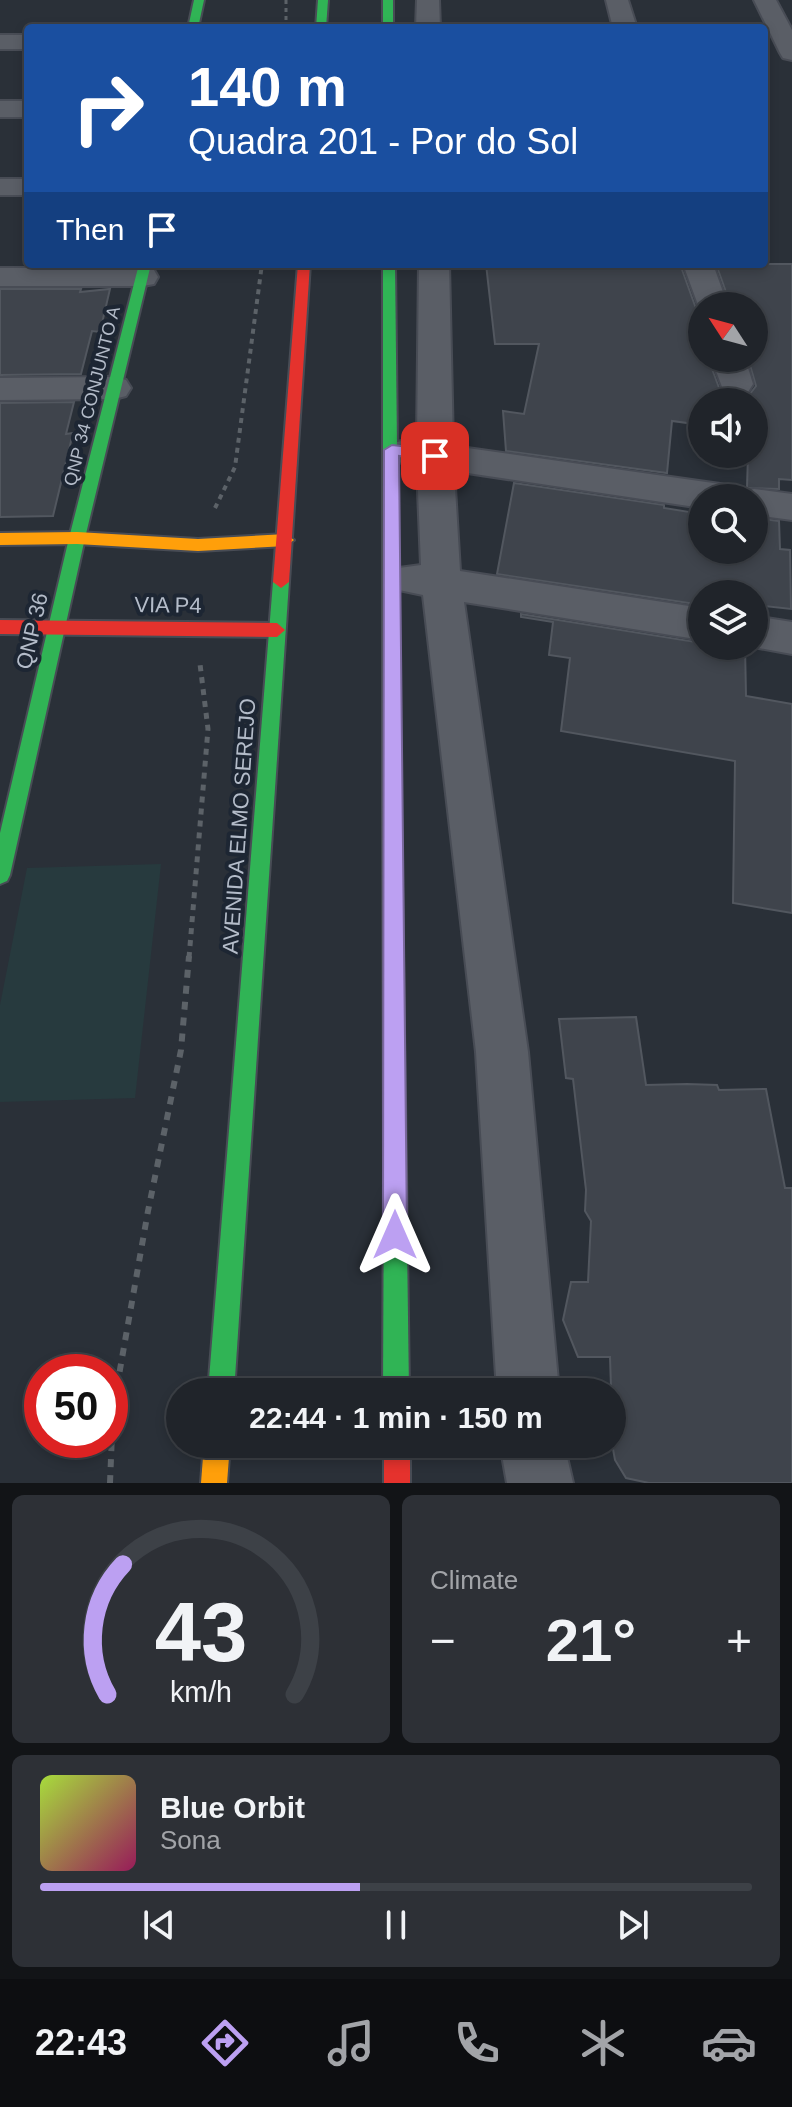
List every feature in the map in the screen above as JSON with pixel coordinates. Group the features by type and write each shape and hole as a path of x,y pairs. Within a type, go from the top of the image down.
{"main road":[{"path":"194,24 199,0"},
{"path":"322,24 325,1"},
{"path":"384,2 387,24"},
{"name":"AVENIDA ELMO SEREJO","path":"222,1378 304,268"},
{"path":"390,268 413,453 391,576 396,1378"},
{"name":"QNP 34 CONJUNTO A","path":"77,538 144,270"},
{"path":"0,539 77,538 198,545 286,540"},
{"name":"QNP 36","path":"1,865 59,627 77,538"},
{"name":"VIA P4","path":"0,627 277,630"},
{"path":"214,1483 216,1458"},
{"path":"397,1458 397,1483"}],"street":[{"path":"428,0 428,24"},
{"path":"617,0 624,24"},
{"path":"765,0 792,53"},
{"path":"0,42 24,42"},
{"path":"0,109 24,109"},
{"path":"0,187 24,187"},
{"path":"434,268 413,453 441,582 502,1052 527,1378"},
{"path":"699,268 707,292"},
{"path":"0,277 144,270"},
{"path":"0,389 114,388"},
{"path":"413,453 688,492"},
{"path":"768,504 792,507"},
{"path":"391,576 688,622"},
{"path":"768,634 792,638"},
{"path":"535,1458 540,1483"}],"path":[{"path":"286,0 286,24"},
{"path":"198,545 235,467 261,268"},
{"path":"110,1483 113,1409 148,1211 181,1050 208,729 196,630"}],"green space":[{"path":"161,864 135,1098 0,1102 0,1005 27,868"}],"building":[{"path":"768,264 792,264 792,480 779,479 779,489 768,489 768,484 747,484 748,468 768,468 768,388 754,388 752,372 768,372 768,292 726,292 717,268 768,268"},
{"path":"486,268 681,268 690,292 688,372 713,372 719,388 688,388 688,423 672,421 667,473 506,451 503,411 524,414 539,344 495,344"},
{"path":"0,289 81,289 80,292 110,289 100,332 92,331 81,374 0,375"},
{"path":"74,402 66,434 73,433 53,516 0,517 0,403"},
{"path":"514,483 664,505 664,508 688,512 688,564 768,564 768,520 779,521 780,549 790,550 791,609 768,607 768,580 688,580 688,603 497,574"},
{"path":"521,614 688,641 688,660 745,660 746,696 792,704 792,913 733,903 735,761 561,731 570,658 549,655 553,622 521,617"},
{"path":"636,1017 646,1085 717,1085 719,1090 766,1089 785,1188 792,1188 792,1483 649,1483 626,1478 615,1460 626,1458 626,1378 611,1378 610,1357 578,1357 563,1320 571,1282 588,1282 591,1221 585,1211 586,1190 573,1079 566,1078 559,1019"}],"traffic: fast":[{"path":"194,24 199,0"},
{"path":"321,24 323,0"},
{"path":"388,0 388,24"},
{"path":"0,875 77,538 144,268"},
{"path":"389,268 392,812"},
{"path":"222,1378 281,582"},
{"path":"395,1169 396,1378"}],"traffic: slow":[{"path":"0,539 77,538 198,545 286,540"},
{"path":"392,812 395,1169"},
{"path":"214,1483 216,1458"}],"traffic: jam":[{"path":"281,582 304,268"},
{"path":"0,627 277,630"},
{"path":"397,1458 397,1483"}],"route":[{"path":"395,1235 392,450 435,456"}]}
